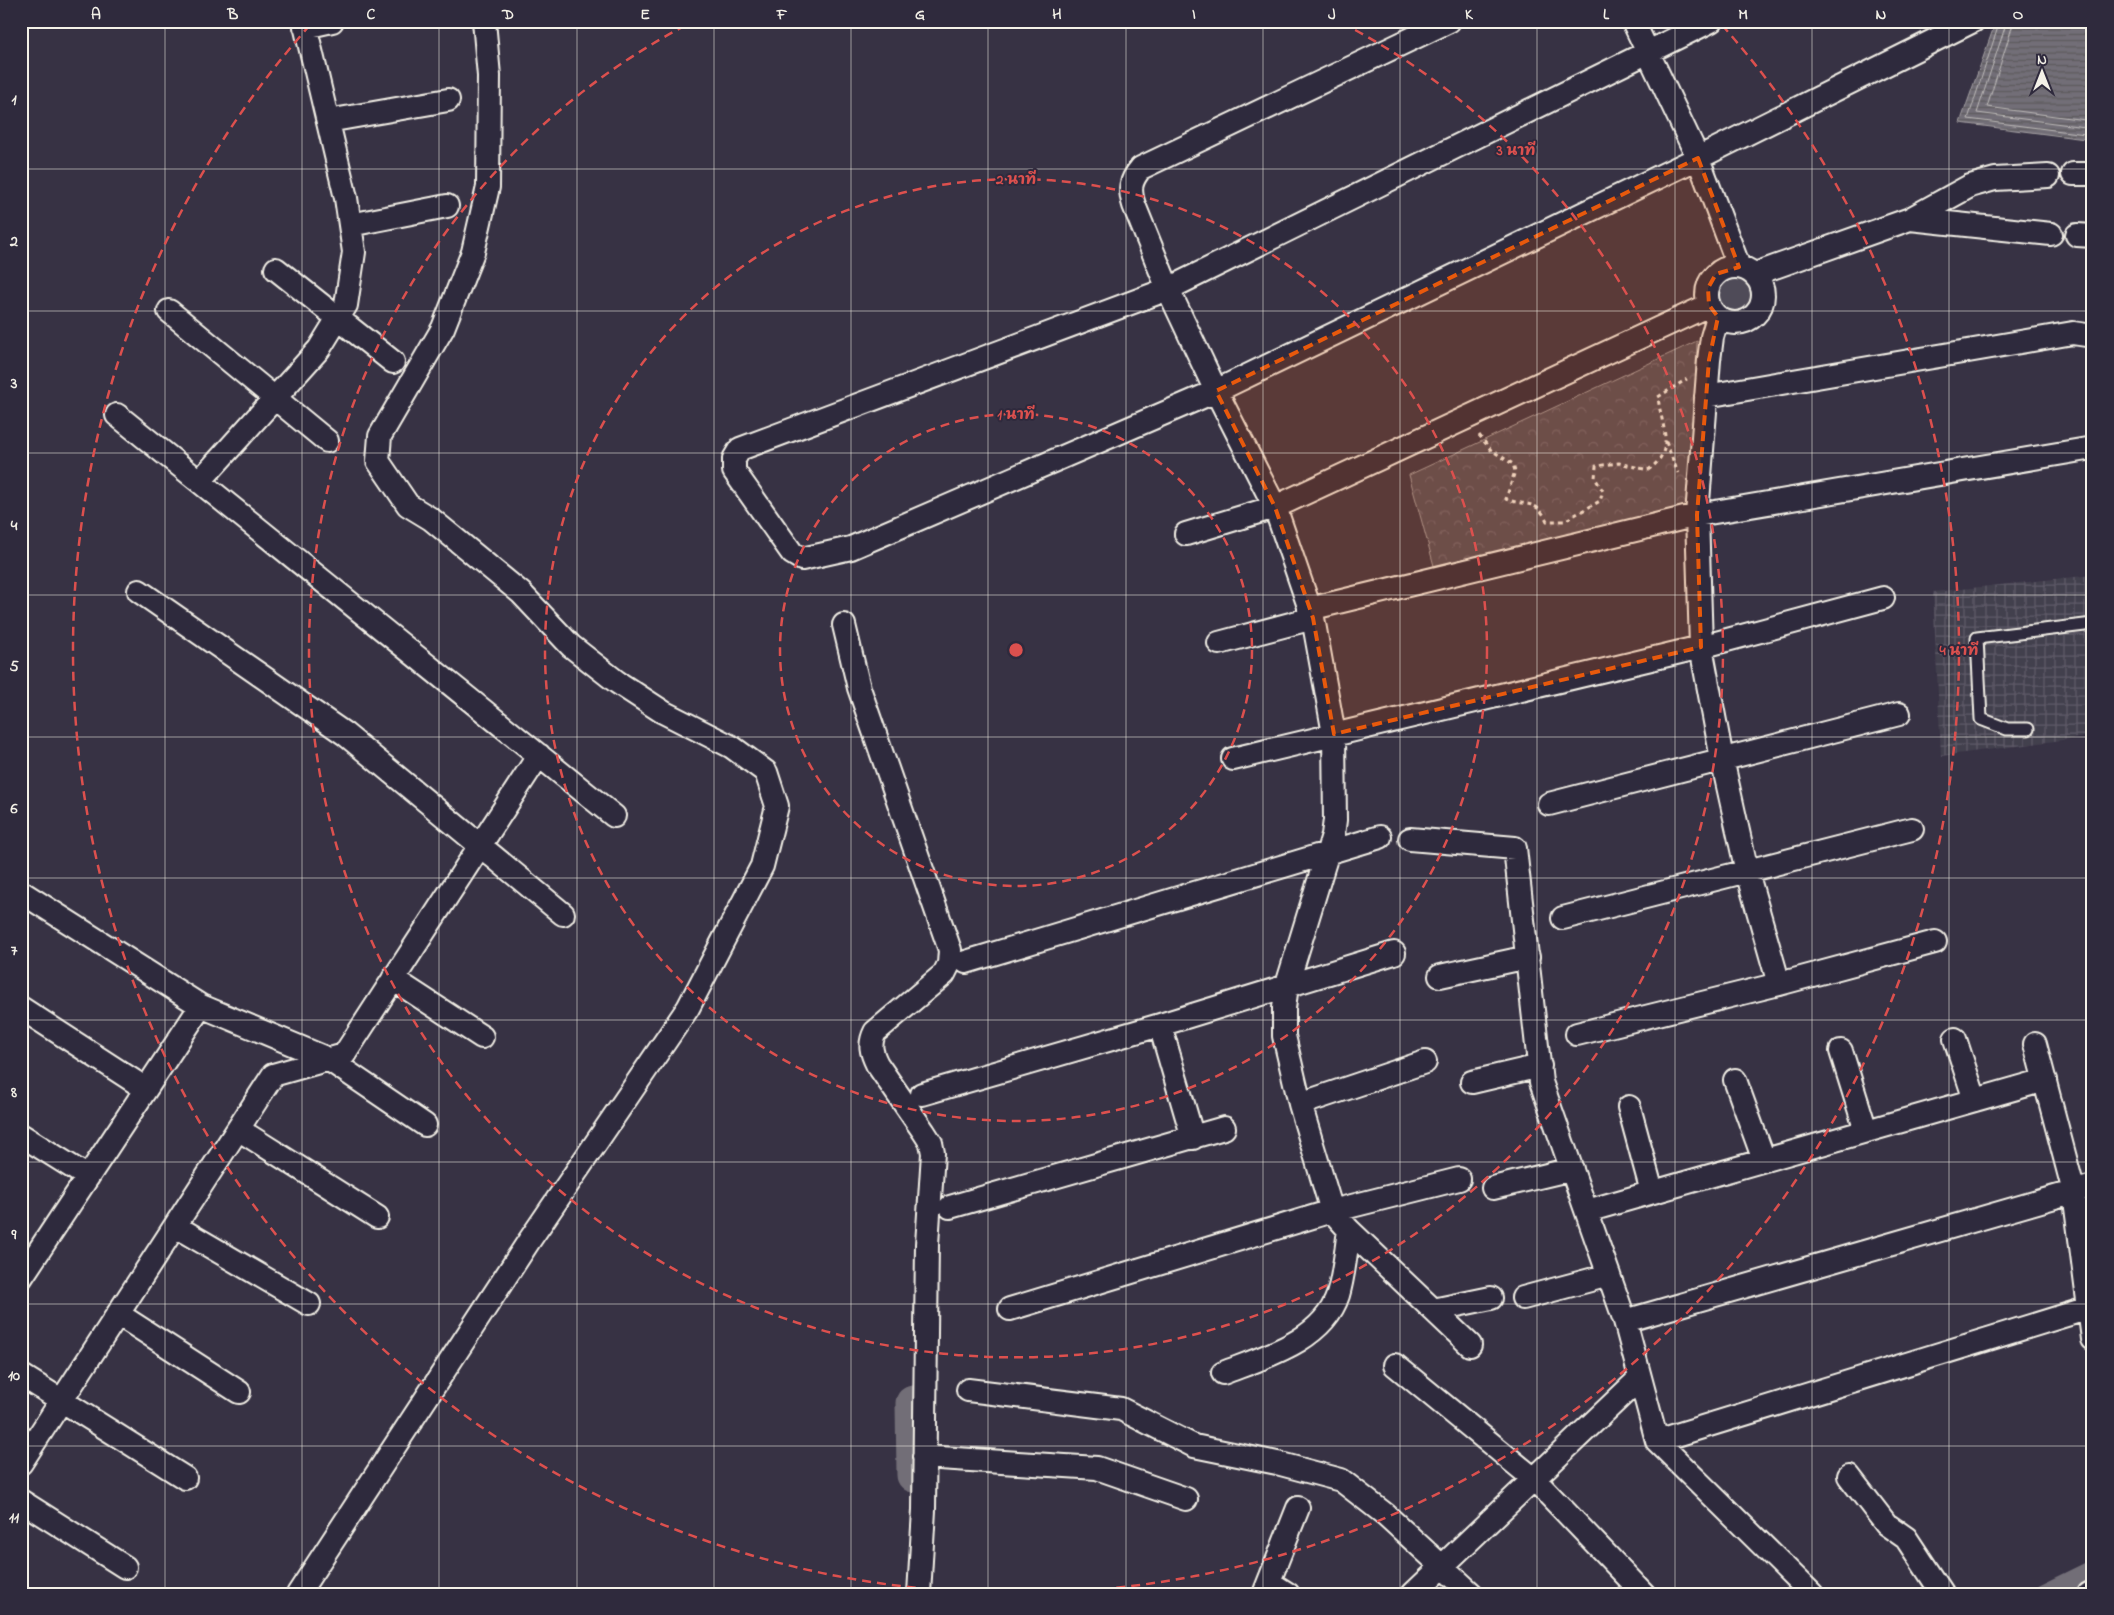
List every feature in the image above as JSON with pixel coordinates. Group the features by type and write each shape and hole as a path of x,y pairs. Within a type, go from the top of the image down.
{"street":[{"path":"200,481 319,349 346,305 354,252 346,198 304,24 332,21"},
{"path":"298,1594 529,1241 688,1008 762,866 777,806 766,772 732,747 663,712 617,682 571,646 521,592 431,519 408,506 378,461 380,436 443,328 473,252 488,187 489,76 484,21"},
{"path":"1449,21 1141,168 1132,179 1130,192 1168,289 1216,391 1275,508 1311,614 1334,734 1335,820 1328,854 1287,985 1284,1008 1284,1036 1300,1104 1332,1211 1349,1230 1470,1344"},
{"path":"1633,21 1698,158 1747,271 1761,283 1763,293 1762,304 1757,313 1749,319 1738,323 1728,322 1714,311"},
{"path":"1711,21 1168,289 740,449 734,459 734,471 792,553 802,559 851,548 1216,391 1698,158 1973,21"},
{"path":"328,120 448,100"},
{"path":"1779,984 1748,872 1722,759 1701,647 1698,515 1714,311 1708,288 1716,274 1731,267 1747,271 1910,219 1970,186 1995,179 2048,176"},
{"path":"350,225 447,206"},
{"path":"1910,219 2051,234"},
{"path":"276,268 393,362"},
{"path":"169,310 327,441"},
{"path":"1186,534 1275,508 1467,418 1714,311"},
{"path":"1706,396 2074,333 2093,336"},
{"path":"117,414 614,816"},
{"path":"1219,643 1311,614 1698,515 2093,448"},
{"path":"139,591 345,734 563,914"},
{"path":"1233,759 1701,647 1883,598"},
{"path":"844,626 858,688 950,950 949,964 944,974 879,1028 871,1040 871,1052 877,1064 931,1143 933,1153 927,1244 924,1457 919,1594"},
{"path":"1549,804 1899,714"},
{"path":"21,1463 273,1075 344,1055 539,755"},
{"path":"1563,918 1748,872 1912,828"},
{"path":"966,962 1380,837"},
{"path":"1410,839 1515,848 1541,1082 1624,1321 1657,1441 1812,1594"},
{"path":"21,892 201,1006 328,1059 425,1126"},
{"path":"1577,1034 1779,984 1935,942"},
{"path":"922,1094 1160,1025 1394,953"},
{"path":"1440,976 1528,957"},
{"path":"393,980 482,1037"},
{"path":"21,1278 28,1255 88,1177 201,1006"},
{"path":"21,1008 146,1089"},
{"path":"1160,1025 1193,1138"},
{"path":"1955,1039 1975,1100"},
{"path":"2035,1044 2045,1080 2083,1189 2089,1308 2093,1339"},
{"path":"1841,1050 1866,1131"},
{"path":"1300,1104 1425,1062"},
{"path":"1472,1082 1540,1066"},
{"path":"1735,1080 1764,1160"},
{"path":"1587,1210 2045,1080"},
{"path":"1629,1107 1652,1192"},
{"path":"950,1207 1224,1128"},
{"path":"238,1129 376,1217"},
{"path":"21,1135 88,1177"},
{"path":"1493,1188 1572,1168"},
{"path":"1010,1309 1332,1211 1459,1179"},
{"path":"1624,1321 2083,1189"},
{"path":"175,1226 309,1304"},
{"path":"1223,1372 1292,1346 1326,1317 1338,1293 1349,1230"},
{"path":"1523,1298 1609,1275"},
{"path":"1433,1310 1490,1298"},
{"path":"1657,1441 2089,1308"},
{"path":"118,1314 239,1392"},
{"path":"1395,1365 1534,1478 1644,1594"},
{"path":"21,1374 185,1478"},
{"path":"1413,1594 1640,1378"},
{"path":"968,1390 1121,1409 1194,1446 1277,1463 1341,1480 1386,1515 1472,1594"},
{"path":"924,1457 1031,1462 1097,1468 1186,1499"},
{"path":"1849,1476 1886,1524 1906,1538 1943,1594"},
{"path":"21,1501 125,1567"},
{"path":"1288,1594 1267,1588 1298,1508"},
{"path":"2089,1594 2093,1592"}],"lane":[{"path":"2028,729 2007,729 1982,719 1977,638 2093,624"}],"path":[{"path":"1467,418 1490,450 1513,464 1515,471 1506,499 1514,502 1531,503 1542,512 1546,521 1564,522 1600,501 1603,491 1595,478 1596,466 1619,463 1648,470 1660,462 1665,450 1665,439 1658,397 1681,381 1708,371"}],"highlighted area":[{"path":"1698,158 1739,267 1716,274 1708,288 1709,305 1718,317 1709,360 1697,515 1701,647 1334,734 1313,618 1275,507 1216,391"}],"shaded area":[{"path":"2093,575 2093,736 1941,756 1933,592"}],"green space":[{"path":"1735,279 1746,284 1751,295 1746,306 1735,311 1724,306 1719,295 1724,284"},
{"path":"1697,341 1691,506 1436,573 1409,475"}],"water":[{"path":"1996,21 2093,21 2093,140 1960,123"}],"waterway":[{"path":"913,1403 914,1475"},
{"path":"2044,1594 2093,1570"}]}
